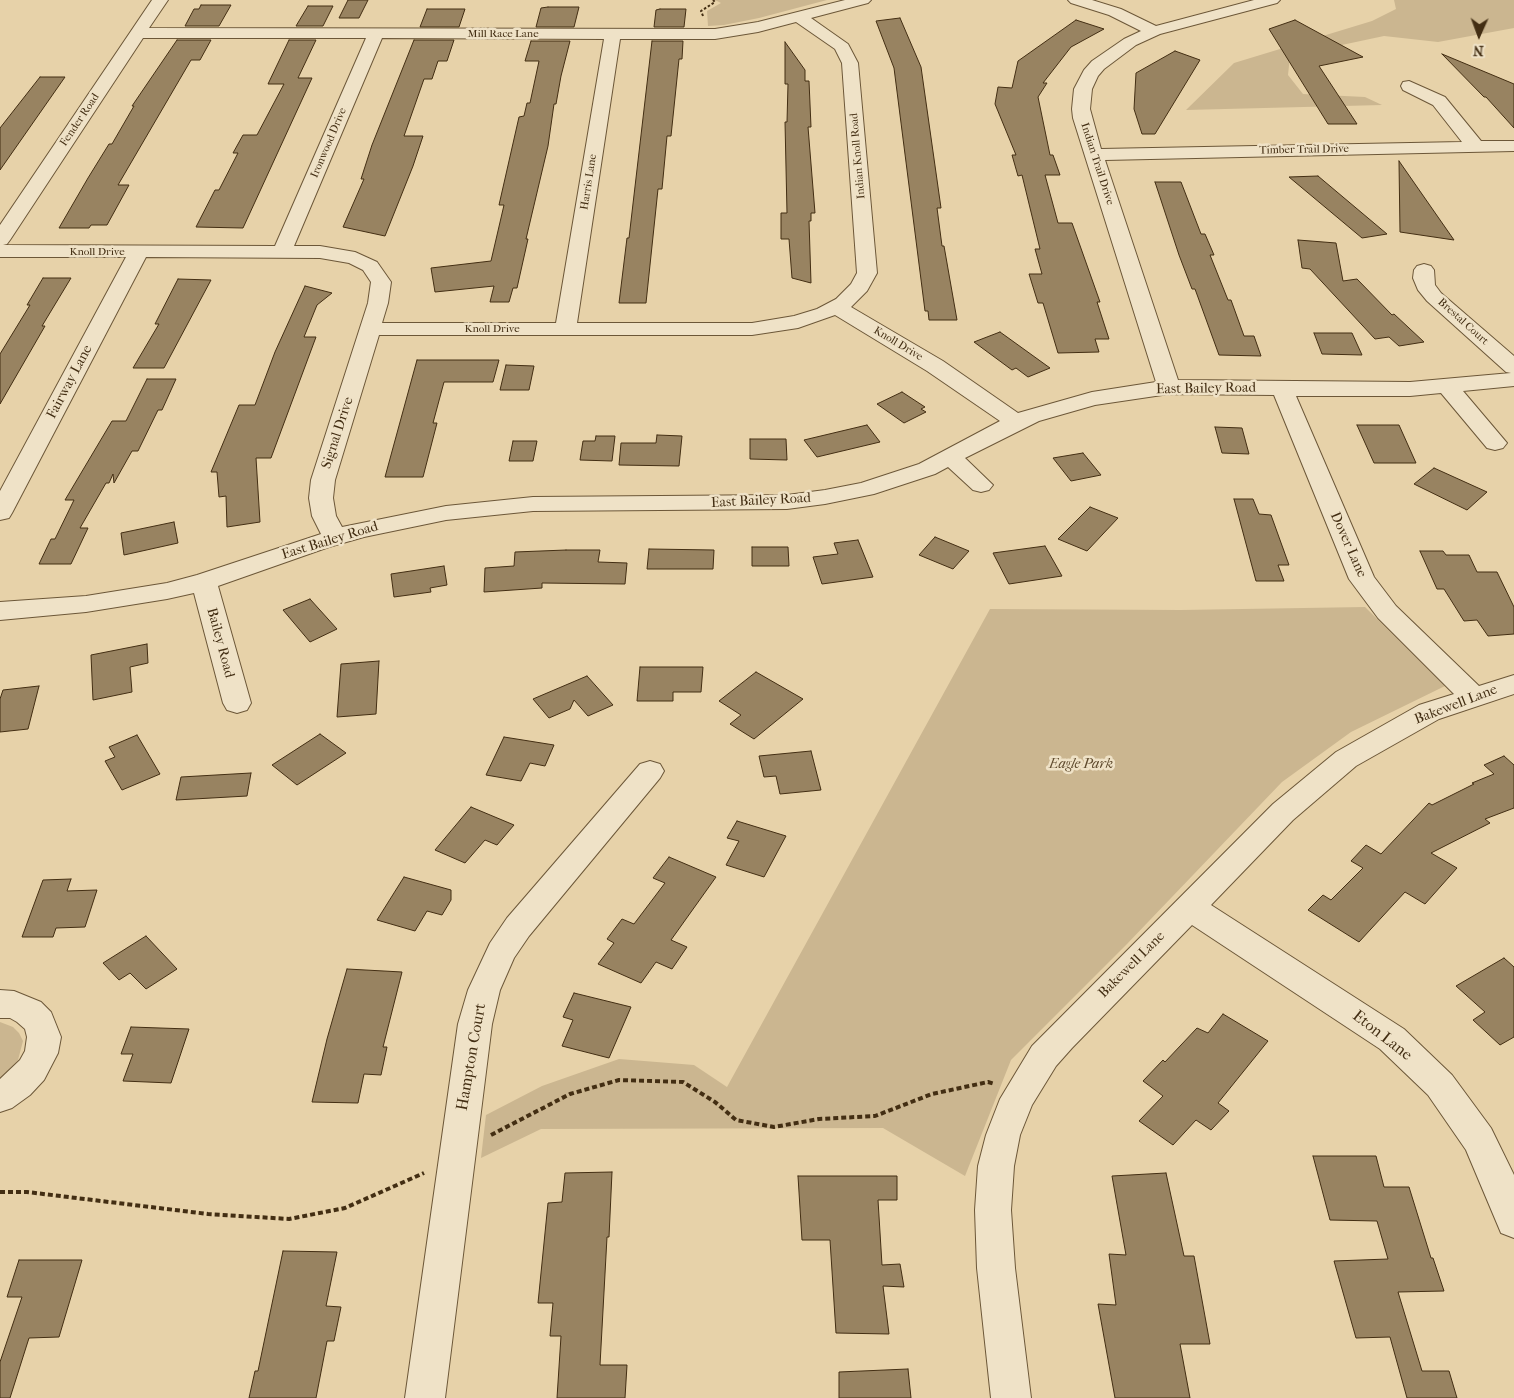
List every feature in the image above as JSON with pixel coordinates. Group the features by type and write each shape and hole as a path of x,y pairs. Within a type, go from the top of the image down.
{"street":[{"name":"Fender Road","path":"0,240 160,0"},
{"name":"Mill Race Lane","path":"138,33 715,34 746,30 863,0"},
{"path":"1076,0 1115,12 1154,31"},
{"name":"Indian Trail Drive","path":"1169,387 1094,155 1081,109 1083,89 1090,74 1111,54 1130,42 1154,31 1272,0"},
{"name":"Indian Knoll Road","path":"799,17 842,47 850,63 867,273 856,292 836,306"},
{"name":"Ironwood Drive","path":"282,252 376,34"},
{"name":"Harris Lane","path":"565,330 613,34"},
{"path":"1409,86 1439,101 1476,146"},
{"name":"Timber Trail Drive","path":"1094,155 1514,146"},
{"name":"Knoll Drive","path":"0,251 282,252 337,254 354,258 370,266 381,282 382,288 371,329 764,328 811,318 836,306 955,380 1016,422"},
{"name":"Fairway Lane","path":"0,513 139,252"},
{"name":"Brestal Court","path":"1424,270 1423,278 1434,297 1514,367"},
{"name":"Signal Drive","path":"335,537 324,516 321,498 323,480 371,329"},
{"name":"East Bailey Road","path":"0,611 86,604 204,582 335,537 360,530 436,515 498,507 565,504 732,504 787,502 825,497 866,489 903,478 950,458 1016,422 1031,416 1092,399 1169,387 1358,390 1447,386 1514,379"},
{"path":"1447,386 1495,443"},
{"name":"Dover Lane","path":"1282,389 1362,579 1387,612 1474,697"},
{"path":"950,458 981,485"},
{"name":"Bailey Road","path":"204,582 236,703"},
{"name":"Bakewell Lane","path":"1011,1398 996,1268 993,1210 996,1166 1003,1134 1021,1093 1044,1056 1283,812 1346,759 1429,712 1514,684"},
{"name":"Hampton Court","path":"424,1398 475,1024 484,990 501,952 518,927 650,771"},
{"name":"Eton Lane","path":"1189,907 1363,1018 1392,1039 1440,1085 1479,1139 1501,1186 1514,1221"},
{"path":"0,1004 14,1005 29,1012 39,1022 44,1037 41,1053 32,1070 18,1085 0,1097"}],"path":[{"path":"703,18 701,11 716,2 713,0"},
{"path":"0,1192 28,1192 208,1214 289,1219 345,1208 409,1181 503,1128 570,1094 619,1080 684,1082 715,1102 736,1120 774,1127 819,1119 875,1116 932,1094 988,1082 1021,1093"}],"green space":[{"path":"715,0 827,0 759,18 708,26 707,11 721,3"},
{"path":"1394,0 1514,0 1514,28 1438,42 1384,36 1290,56 1288,75 1303,94 1365,97 1382,105 1186,110 1234,63 1372,21 1396,9"},
{"name":"Eagle Park","path":"1365,607 1445,686 1351,732 1282,782 1127,944 1011,1060 965,1176 883,1128 541,1129 481,1158 486,1115 542,1086 619,1059 694,1065 727,1087 990,609 1181,610"},
{"path":"0,1022 13,1027 23,1041 18,1060 0,1079"}],"building":[{"path":"348,0 368,0 359,18 339,18"},
{"path":"201,5 231,5 219,26 185,26 194,9 199,9"},
{"path":"308,6 333,6 323,26 296,26"},
{"path":"579,7 574,27 536,27 541,8"},
{"path":"427,9 465,9 459,27 420,27"},
{"path":"686,9 684,27 654,27 656,10"},
{"path":"900,18 921,67 941,208 937,208 942,246 944,246 957,320 929,320 928,311 925,311 894,68 876,21"},
{"path":"1076,20 1104,29 1071,47 1043,83 1047,83 1038,97 1050,155 1053,155 1060,175 1045,175 1058,223 1072,223 1100,302 1097,302 1109,339 1095,339 1099,352 1058,353 1043,303 1038,303 1029,274 1042,274 1035,249 1040,249 1022,175 1018,176 1012,155 1016,155 995,104 998,87 1012,88 1018,61"},
{"path":"1295,20 1363,57 1319,66 1357,124 1328,124 1269,29"},
{"path":"177,40 211,40 200,60 191,60 118,185 129,185 107,225 91,225 89,228 59,228 109,144 112,144 134,106 132,106"},
{"path":"289,40 316,40 298,78 312,78 243,228 196,227 215,190 219,190 238,153 233,153 243,135 257,135 284,84 268,84"},
{"path":"414,40 454,40 447,61 438,61 432,79 424,79 404,136 423,136 413,166 385,236 343,227 364,179 361,179 372,145"},
{"path":"531,41 570,41 556,104 554,104 548,146 526,239 528,239 517,288 513,288 509,302 490,302 494,286 435,292 431,268 491,261 504,205 499,205 519,117 524,116 527,103 530,103 539,61 525,61"},
{"path":"652,41 683,41 682,59 679,59 671,136 667,136 662,189 658,189 646,303 619,303 627,238 629,238"},
{"path":"785,42 805,70 805,81 809,81 811,127 808,127 815,213 811,213 811,221 809,221 811,283 792,278 789,239 781,239 781,213 787,213 785,122 787,122 788,84 785,84"},
{"path":"1175,51 1200,60 1155,134 1142,134 1134,109 1136,73"},
{"path":"1442,54 1514,84 1514,128 1486,97"},
{"path":"40,77 65,77 0,170 0,128"},
{"path":"1399,161 1454,240 1400,232"},
{"path":"1318,176 1387,234 1362,238 1289,177"},
{"path":"1155,182 1181,182 1201,234 1205,234 1214,255 1210,255 1228,300 1231,300 1244,336 1254,336 1261,356 1219,355 1195,289 1192,289 1179,255"},
{"path":"1298,240 1336,243 1343,281 1357,279 1392,315 1394,314 1424,342 1399,346 1389,337 1375,339 1310,269 1302,268"},
{"path":"43,278 71,278 42,326 45,326 0,404 0,354 30,305 27,305"},
{"path":"178,279 211,280 164,368 133,368 159,324 155,324"},
{"path":"305,286 332,293 317,305 304,337 316,337 271,458 256,458 260,522 227,527 226,496 219,497 217,472 211,472 239,405 255,405 275,352"},
{"path":"1000,332 1050,368 1028,377 1016,368 1012,370 974,342"},
{"path":"1314,333 1352,333 1362,355 1322,354"},
{"path":"417,360 499,360 493,382 444,382 433,423 437,423 423,477 385,477"},
{"path":"506,365 534,366 529,390 500,390"},
{"path":"147,379 176,379 162,410 158,410 138,451 132,451 114,483 113,474 109,483 106,483 80,528 88,528 71,564 39,564 51,539 55,539 74,500 65,500 112,421 126,421"},
{"path":"902,392 925,407 921,409 926,412 904,423 877,404"},
{"path":"867,425 880,442 817,457 804,440"},
{"path":"1357,425 1399,425 1416,463 1374,463"},
{"path":"1215,427 1242,428 1249,454 1222,453"},
{"path":"657,435 682,436 679,466 619,465 621,443 656,443"},
{"path":"596,436 615,436 612,461 580,460 583,441 595,441"},
{"path":"750,439 786,439 787,460 750,459"},
{"path":"513,441 537,441 533,461 509,461"},
{"path":"1083,453 1101,475 1071,481 1053,458"},
{"path":"1434,468 1487,492 1467,510 1414,484"},
{"path":"1234,499 1253,499 1259,514 1271,515 1289,565 1278,565 1284,581 1256,581"},
{"path":"1090,507 1118,518 1087,551 1058,539"},
{"path":"174,522 178,543 124,555 121,533"},
{"path":"935,537 969,551 953,569 919,555"},
{"path":"858,540 873,577 822,584 813,557 838,554 834,543"},
{"path":"1045,546 1062,576 1009,584 993,553"},
{"path":"752,547 788,547 789,566 752,566"},
{"path":"649,549 714,550 713,569 647,569"},
{"path":"600,550 598,562 627,563 625,584 542,583 542,588 484,592 485,568 514,566 515,552"},
{"path":"1420,551 1443,551 1446,555 1469,555 1477,572 1497,572 1514,607 1514,634 1488,636 1477,620 1464,621 1444,589 1437,589"},
{"path":"444,566 447,585 430,588 431,592 394,597 391,574"},
{"path":"310,599 337,629 310,642 283,610"},
{"path":"147,644 148,663 130,667 132,692 93,700 91,655"},
{"path":"379,661 376,714 337,717 341,664"},
{"path":"640,667 703,667 701,692 673,692 673,701 637,701"},
{"path":"756,672 803,699 754,739 730,724 741,715 719,701"},
{"path":"587,676 613,705 588,716 574,700 570,709 549,718 533,699"},
{"path":"39,686 28,729 0,732 0,699 3,690"},
{"path":"320,734 346,753 297,785 272,765"},
{"path":"137,735 160,774 122,790 105,761 115,757 109,747"},
{"path":"504,737 554,745 545,766 530,763 521,781 486,775"},
{"path":"811,751 821,790 780,794 776,776 764,777 759,756"},
{"path":"1504,756 1514,765 1514,808 1485,819 1490,823 1431,853 1457,868 1425,904 1405,892 1359,942 1308,910 1323,895 1331,900 1363,868 1351,861 1366,845 1381,854 1429,803 1432,805 1474,784 1472,783 1494,774 1484,765"},
{"path":"251,773 247,796 176,800 181,777"},
{"path":"471,807 514,825 497,845 485,840 465,863 435,850"},
{"path":"737,821 786,836 764,877 726,865 739,841 727,838"},
{"path":"669,857 716,877 671,940 687,947 672,969 656,962 641,983 598,964 614,943 607,939 622,919 634,924 665,883 653,878"},
{"path":"404,877 451,890 451,900 442,915 427,911 415,931 377,920"},
{"path":"71,879 67,891 97,890 85,927 56,928 53,937 22,937 43,880"},
{"path":"146,936 177,969 146,989 130,973 119,980 103,963"},
{"path":"1504,958 1514,967 1514,1037 1500,1045 1473,1020 1485,1012 1456,986"},
{"path":"347,969 402,972 383,1047 387,1047 381,1075 364,1074 358,1103 312,1102 327,1039"},
{"path":"574,993 631,1007 609,1058 562,1046 573,1020 563,1017"},
{"path":"1223,1014 1268,1041 1218,1103 1229,1111 1211,1130 1196,1120 1173,1145 1139,1121 1163,1096 1143,1081 1163,1060 1165,1062 1197,1028 1208,1033"},
{"path":"131,1027 189,1029 171,1083 123,1081 133,1054 121,1054"},
{"path":"1313,1156 1376,1156 1384,1187 1409,1187 1431,1258 1433,1258 1444,1291 1398,1292 1422,1371 1449,1371 1457,1398 1407,1398 1390,1337 1356,1338 1334,1261 1388,1259 1377,1221 1330,1220"},
{"path":"612,1172 600,1365 627,1365 625,1398 557,1398 561,1336 550,1336 553,1303 538,1303 548,1203 562,1202 565,1173"},
{"path":"1166,1173 1184,1256 1194,1256 1210,1344 1180,1344 1190,1398 1115,1398 1098,1304 1116,1305 1109,1254 1126,1255 1112,1176"},
{"path":"798,1176 897,1176 897,1200 878,1200 882,1265 900,1264 904,1287 883,1286 889,1334 836,1333 830,1240 802,1240"},
{"path":"283,1251 337,1252 326,1306 341,1307 334,1341 327,1341 316,1398 249,1398 255,1371 258,1371"},
{"path":"19,1260 82,1260 59,1337 29,1338 10,1398 0,1398 0,1362 22,1297 7,1297"},
{"path":"908,1369 911,1398 839,1398 839,1372"}]}
